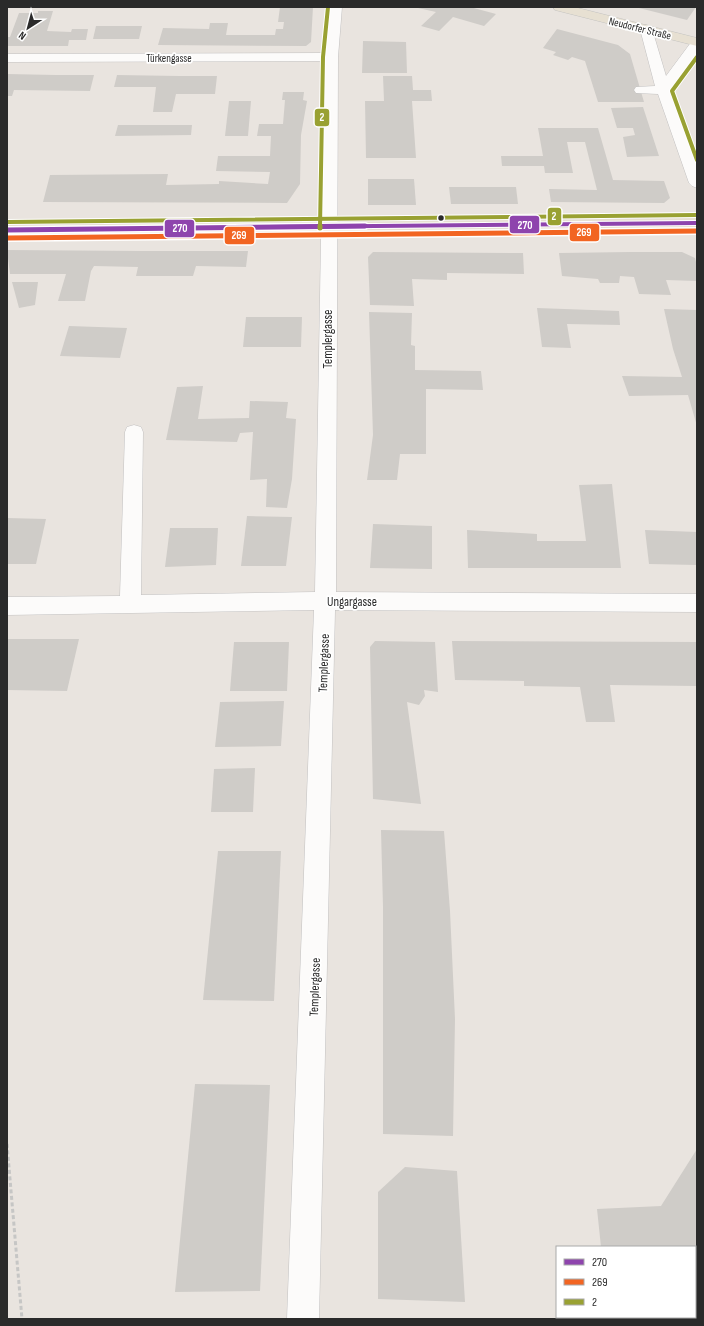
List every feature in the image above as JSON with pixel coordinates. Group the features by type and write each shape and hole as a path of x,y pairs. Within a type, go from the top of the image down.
{"main road":[{"name":"Neudorfer Straße","path":"559,7 697,43"},
{"path":"7,230 328,228 697,223"}],"street":[{"name":"Templergasse","path":"303,1319 325,601 331,57 336,7"},
{"path":"646,29 663,90 697,183"},
{"path":"663,90 697,43"},
{"name":"Türkengasse","path":"7,58 331,57"},
{"path":"641,90 663,90"},
{"path":"130,604 134,432"},
{"name":"Ungargasse","path":"7,606 325,601 697,603"}],"path":[{"path":"7,1144 22,1319"}],"building":[{"path":"280,7 313,7 311,42 306,46 158,45 163,28 209,29 210,23 228,23 226,35 275,35 276,29 283,29 284,22 278,22"},
{"path":"470,7 496,14 484,26 453,17 439,31 421,26 436,12 418,8"},
{"path":"635,7 696,7 687,20"},
{"path":"38,11 53,11 47,31 71,32 72,29 88,29 86,40 69,40 68,46 7,46 7,37 10,37 19,13 38,13"},
{"path":"96,26 142,26 139,39 93,39"},
{"path":"557,29 618,45 630,54 644,102 598,102 585,61 572,57 568,60 553,55 556,52 543,48"},
{"path":"363,41 406,42 407,73 362,73"},
{"path":"7,74 94,75 90,91 14,90 12,96 7,96"},
{"path":"117,75 217,76 215,94 176,94 172,112 153,112 156,87 114,87"},
{"path":"383,76 412,76 413,90 431,90 432,101 412,101 416,158 366,158 365,101 384,101"},
{"path":"283,92 304,92 303,100 307,101 301,135 300,184 287,203 43,202 50,175 168,174 166,185 219,184 219,181 268,184 270,172 216,171 218,156 270,156 271,136 257,136 259,124 283,124 285,100 282,100"},
{"path":"229,101 251,101 248,136 225,136"},
{"path":"643,107 659,156 627,157 623,137 635,135 633,128 617,128 611,108"},
{"path":"118,125 192,125 191,135 115,136"},
{"path":"538,128 598,128 613,180 664,181 670,198 664,203 551,202 549,189 597,190 585,142 567,142 573,173 545,173 544,166 502,166 501,156 543,156"},
{"path":"368,179 414,179 416,205 368,205"},
{"path":"449,187 516,187 518,204 451,204"},
{"path":"7,250 248,251 246,267 196,266 193,276 136,276 138,267 94,266 91,271 85,301 58,301 66,274 10,274"},
{"path":"373,252 523,253 524,274 447,273 447,280 412,279 414,306 370,305 368,257"},
{"path":"682,252 695,258 697,266 697,281 666,280 671,295 639,294 634,277 620,276 619,283 600,283 598,279 562,276 559,253"},
{"path":"12,282 38,282 35,305 19,308"},
{"path":"537,308 619,311 620,325 567,324 571,348 542,347"},
{"path":"664,309 697,310 697,426 688,395 629,396 622,376 682,377 673,349"},
{"path":"369,312 412,313 411,345 415,346 415,370 481,371 483,390 426,389 426,454 400,454 397,480 367,480 373,435"},
{"path":"246,317 302,317 301,347 243,347"},
{"path":"69,326 127,328 120,358 60,356"},
{"path":"203,386 198,419 249,418 250,401 288,402 286,418 296,419 292,479 287,508 266,507 267,479 250,480 253,432 240,433 237,442 166,440 177,387"},
{"path":"612,484 621,568 468,568 467,530 537,534 537,541 586,541 579,485"},
{"path":"247,516 292,517 286,566 241,566"},
{"path":"7,518 46,519 36,564 7,564"},
{"path":"373,524 432,526 432,569 370,568"},
{"path":"170,528 218,528 216,565 165,567"},
{"path":"645,530 697,532 697,565 649,564"},
{"path":"7,639 79,639 67,691 7,690"},
{"path":"375,641 435,642 438,692 424,690 425,696 419,705 407,702 421,804 373,799 370,647"},
{"path":"452,641 697,642 697,686 610,685 615,722 586,722 580,687 524,686 524,681 455,680"},
{"path":"234,642 289,642 287,691 230,691"},
{"path":"284,701 281,746 215,747 220,702"},
{"path":"255,768 253,812 211,812 214,769"},
{"path":"381,830 444,831 450,911 455,1019 453,1136 383,1134 383,907"},
{"path":"218,851 281,851 274,1001 203,1000"},
{"path":"195,1084 270,1085 260,1291 175,1292"},
{"path":"697,1149 697,1302 696,1246 601,1246 597,1209 661,1206"},
{"path":"405,1167 457,1171 465,1302 378,1299 378,1192"}],"transit line":[{"name":"2","path":"320,228 323,57 328,7"},
{"name":"2","path":"697,57 672,91 697,160"},
{"name":"2","path":"7,222 697,215"},
{"name":"270","path":"7,230 697,223"},
{"name":"269","path":"7,238 697,231"}]}
